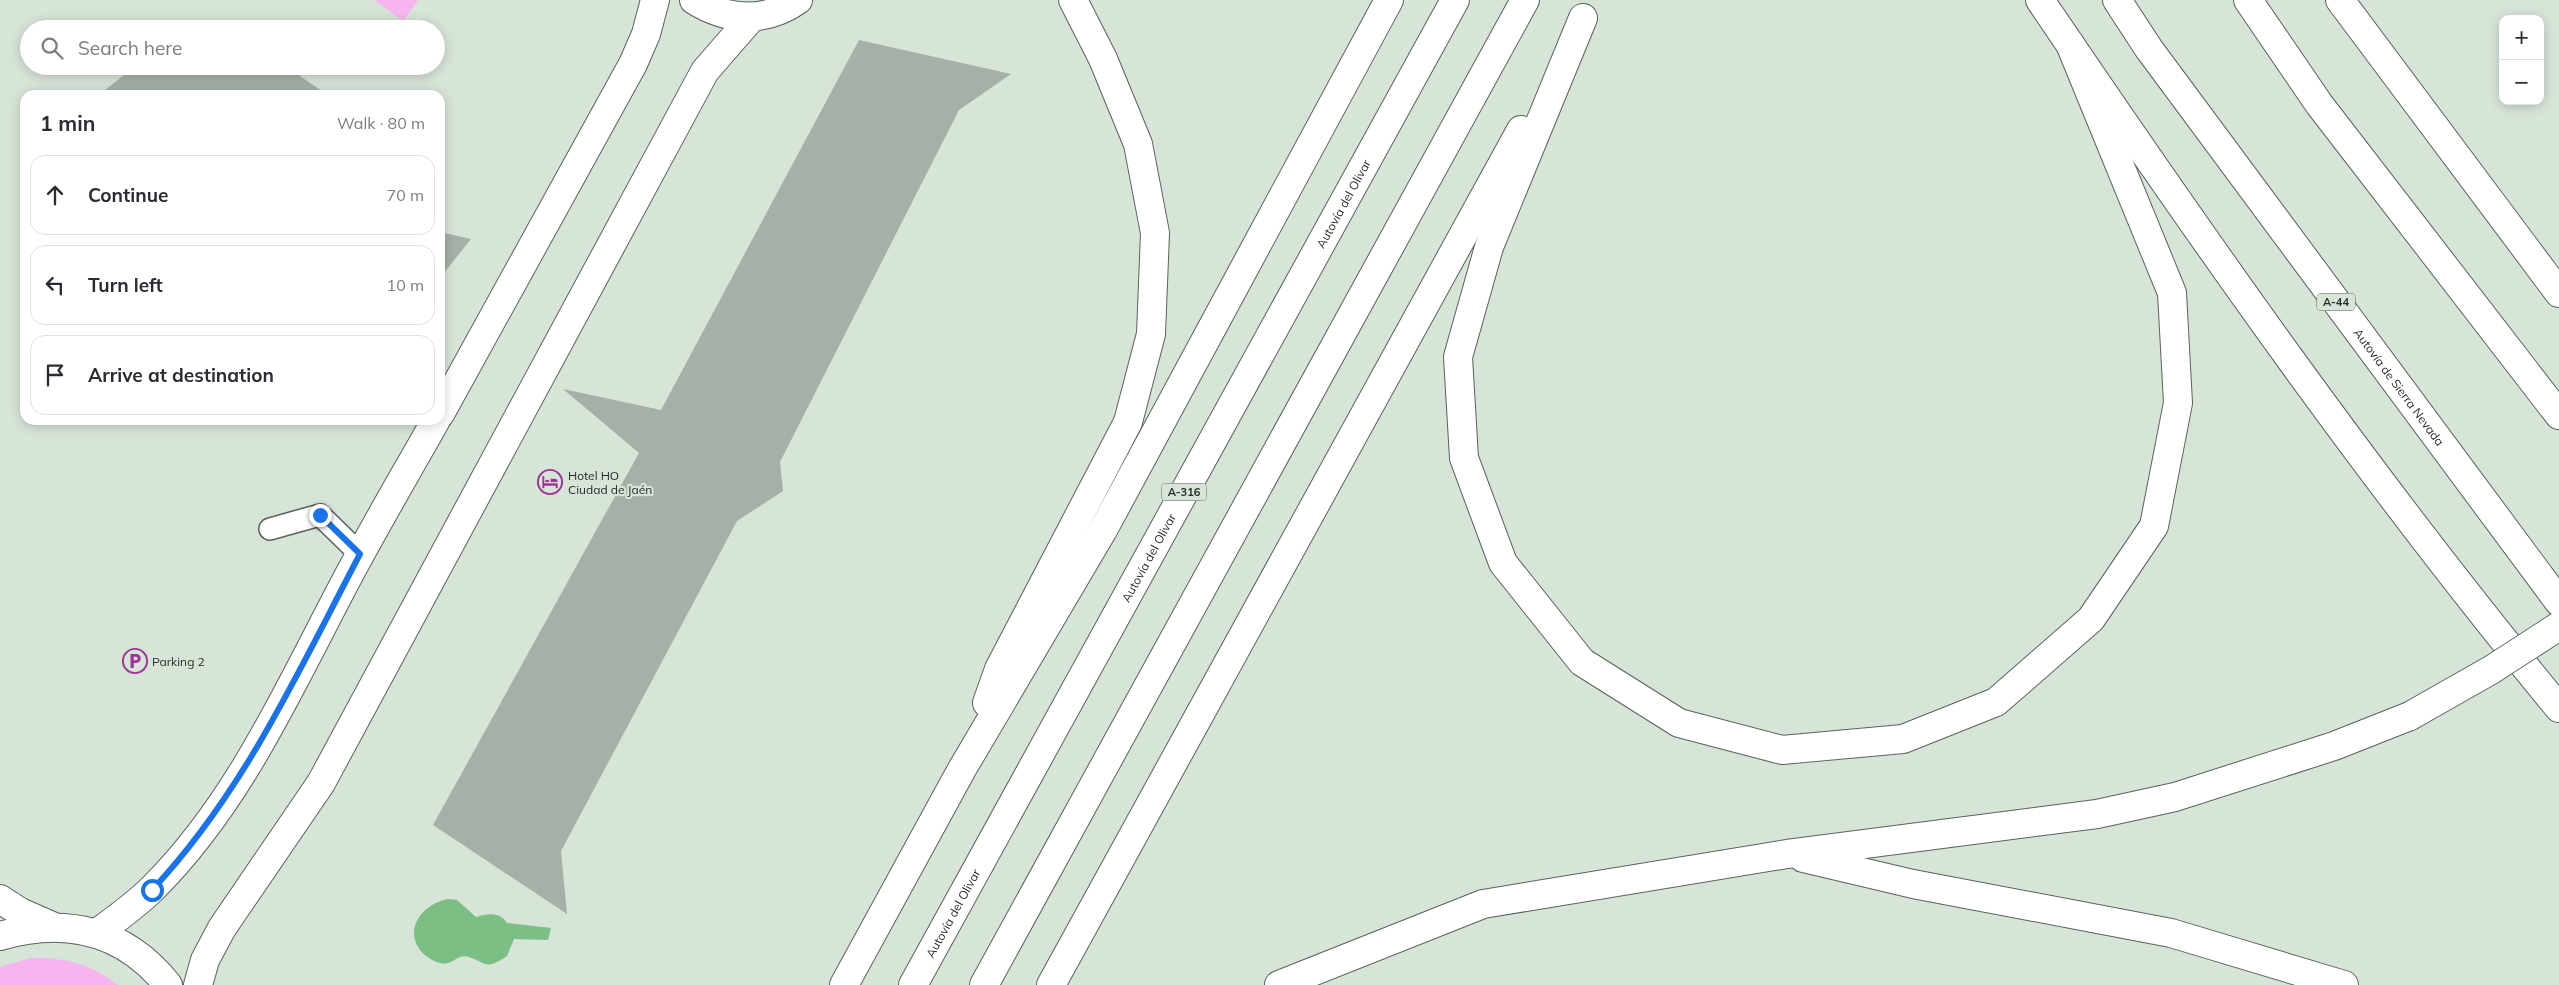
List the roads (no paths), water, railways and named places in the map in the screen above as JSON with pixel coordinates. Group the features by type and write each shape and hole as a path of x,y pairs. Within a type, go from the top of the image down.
{"main road":[{"path":"445,405 633,64 646,34 655,0"},
{"path":"694,0 722,14 752,17 780,11 798,0"},
{"path":"962,769 999,669 1128,422 1152,334 1155,233 1138,144 1103,59 1073,0"},
{"path":"844,985 962,769 1103,530 1389,0"},
{"name":"Autovía del Olivar","path":"913,985 1455,0"},
{"path":"984,985 1524,0"},
{"path":"2040,0 2282,347 2481,614 2559,708"},
{"name":"Autovía de Sierra Nevada","path":"2117,0 2149,49 2559,602"},
{"path":"2248,0 2319,104 2559,415"},
{"path":"2340,0 2559,293"},
{"path":"1588,9 1489,247 1458,357 1464,458 1503,563 1582,662 1679,723 1782,750 1903,739 1996,702 2091,619 2154,526 2178,403 2172,293 2070,44"},
{"path":"1051,985 1588,9"},
{"path":"198,985 205,960 222,928 321,783 705,71 752,17"},
{"path":"97,934 152,890 176,865 224,802 264,738 360,554 433,425"},
{"path":"1279,985 1483,904 1787,854 2097,814 2175,797 2334,746 2410,716 2491,670 2559,626"},
{"path":"1787,854 1913,884 2170,933 2344,985"},
{"path":"0,899 20,912 53,926 97,934 120,943 140,956 168,985"},
{"path":"0,936 25,929 53,926"}],"lane":[{"path":"270,529 320,515 360,554"}],"place":[{"name":"Hotel HO Ciudad de Jaén","path":"550,482"},
{"name":"Parking 2","path":"135,661"}]}
